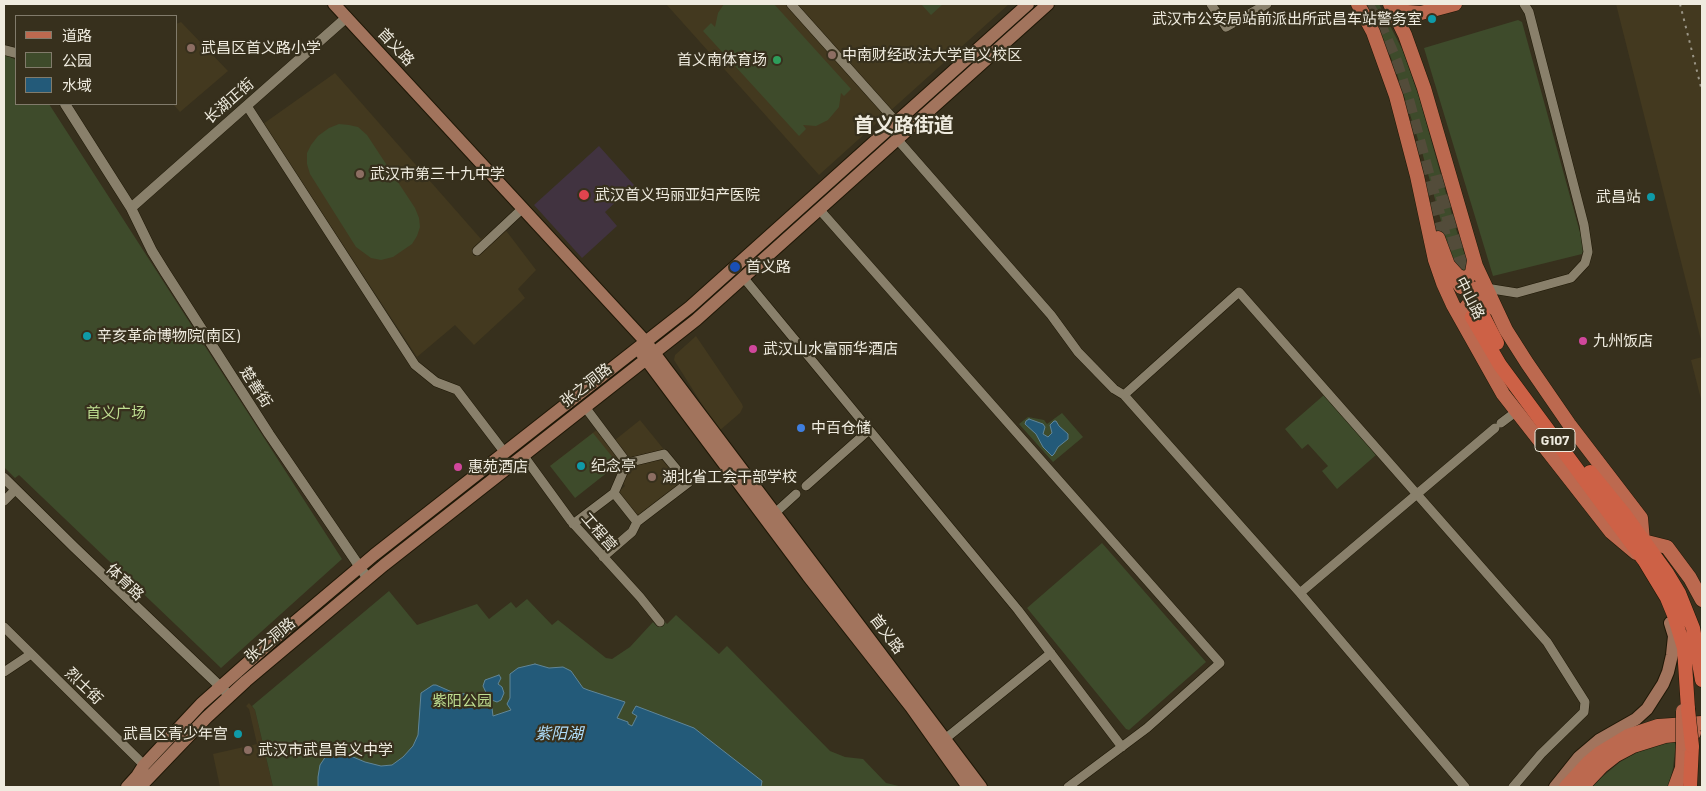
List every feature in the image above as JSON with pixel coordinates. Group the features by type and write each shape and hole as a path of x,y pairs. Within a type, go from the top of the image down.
{"highway":[{"name":"G107","path":"1472,318 1502,352 1668,573 1682,599 1693,628 1702,673"},
{"name":"G107","path":"1472,318 1500,365 1644,560 1667,598 1682,641 1688,688 1686,708"},
{"path":"1686,708 1692,746 1690,787"}],"main road":[{"name":"首义路","path":"334,4 523,208 642,345 802,568 981,787"},
{"name":"张之洞路","path":"127,787 144,765 218,689 272,641 359,568 690,307 1048,4"},
{"name":"中山路","path":"1358,4 1373,32 1396,96 1417,176 1435,260 1443,283 1472,318 1504,394 1611,532 1644,560"},
{"path":"1392,8 1421,13 1455,4"},
{"name":"张之洞路","path":"140,787 207,717 368,579 696,320 819,209 900,131 1023,5"},
{"name":"中山路","path":"1392,8 1405,35 1424,88 1474,261 1486,288 1506,330 1532,370 1569,424 1641,518 1643,541"},
{"path":"1427,223 1440,241 1448,265 1455,280 1461,287 1486,288"},
{"path":"1448,265 1462,278 1468,277 1472,273 1474,261"},
{"path":"1472,318 1463,311 1471,300 1485,301 1497,311"},
{"name":"首义路","path":"650,356 776,514 940,739 968,787"},
{"path":"1643,541 1668,546 1690,578 1702,600"},
{"path":"1555,787 1580,757 1599,740 1636,718 1647,709 1660,690 1668,672 1674,636 1668,618 1667,598"},
{"path":"1676,787 1682,768 1686,708"},
{"path":"1566,787 1594,758 1628,736 1658,726 1702,723"},
{"path":"1582,787 1602,766 1616,755 1633,746 1665,736 1702,732"}],"street":[{"path":"790,4 900,131 1078,352 1114,389 1124,395 1300,593 1465,787"},
{"path":"1211,4 1226,27 1267,4"},
{"path":"1486,288 1517,293 1571,278 1585,264 1588,252 1584,225 1534,30 1529,12 1524,4"},
{"name":"长湖正街","path":"131,208 347,17"},
{"name":"楚善街","path":"66,105 131,208 152,251 269,434 368,579"},
{"path":"247,106 415,365 436,382 457,390 505,453"},
{"path":"477,252 523,208"},
{"path":"819,209 1220,663 1146,728 1068,787"},
{"path":"743,277 1018,610 1122,747"},
{"path":"1124,395 1239,292 1550,645 1585,702 1584,712 1546,748 1513,787"},
{"path":"585,407 627,463"},
{"path":"1300,593 1517,411"},
{"path":"807,487 870,431"},
{"path":"603,557 632,532 637,522 688,484 664,454 627,463"},
{"name":"工程营","path":"523,455 573,524 640,597 660,622"},
{"path":"573,524 614,493 627,463"},
{"path":"4,478 228,698"},
{"name":"体育路","path":"4,485 218,689"},
{"path":"4,501 12,493"},
{"path":"614,493 637,522"},
{"path":"776,514 797,496"},
{"name":"烈士街","path":"4,627 144,765"},
{"path":"940,739 1049,651"},
{"path":"4,672 31,654"}],"shaded area":[{"name":"中南财经政法大学首义校区","path":"666,4 1009,4 819,175"},
{"name":"武昌站","path":"1616,4 1702,4 1702,344 1674,234"},
{"name":"武昌区首义路小学","path":"181,22 228,71 180,112 174,105 178,105 178,23"},
{"name":"武汉市第三十九中学","path":"335,73 481,239 501,224 536,270 518,289 525,298 474,345 455,325 417,357 263,124"},
{"name":"武汉首义玛丽亚妇产医院","path":"599,146 634,185 605,212 617,226 582,258 534,205"},
{"path":"696,336 743,407 740,413 719,431 674,360 675,355"},
{"path":"1702,357 1702,403 1691,360"},
{"name":"湖北省工会干部学校","path":"640,420 692,484 641,524 616,494 625,486 612,469 550,466 603,425 615,440"},
{"name":"武汉市武昌首义中学","path":"249,703 255,710 273,787 220,787 213,754 257,744 249,709 246,706"}],"green space":[{"name":"首义南体育场","path":"724,4 774,4 851,89 844,96 841,93 839,107 828,120 816,126 803,125 806,129 799,136 703,31 711,23 715,27 718,13"},
{"path":"921,4 943,4 931,15"},
{"path":"1364,4 1379,4 1403,51 1419,97 1456,229 1468,264 1464,275 1452,261 1422,152 1390,55"},
{"path":"1518,20 1522,22 1584,247 1582,254 1493,276 1424,48"},
{"name":"首义广场","path":"4,54 15,60 15,105 50,105 342,559 221,668 19,475 15,478 4,467"},
{"path":"339,124 358,127 367,135 415,208 420,227 417,236 412,244 393,257 381,260 371,258 356,247 310,174 307,164 307,153 311,145 318,136"},
{"path":"1324,395 1376,455 1337,489 1322,471 1328,466 1308,444 1302,449 1285,429"},
{"path":"1062,413 1083,437 1053,462 1019,424 1028,417 1044,420 1047,424"},
{"path":"593,433 618,464 575,498 550,466"},
{"path":"1102,543 1206,662 1129,730 1126,729 1027,608"},
{"name":"紫阳公园","path":"389,591 417,625 477,604 489,619 511,602 516,608 527,599 552,625 558,620 606,658 612,659 630,647 653,622 658,627 664,621 667,624 676,615 719,654 727,646 830,751 845,757 863,759 886,783 903,787 273,787 255,710 252,706"},
{"path":"1676,741 1673,768 1668,787 1592,787 1620,762 1636,753 1654,745"}],"water":[{"path":"1029,419 1043,424 1045,427 1043,434 1048,437 1052,433 1050,425 1056,421 1068,434 1068,439 1058,447 1052,456 1043,447 1036,434 1025,424"},
{"name":"紫阳湖","path":"535,664 549,668 563,667 571,671 583,688 625,702 617,718 628,722 632,726 637,716 632,713 636,706 694,728 762,781 761,787 318,787 320,765 326,756 331,754 346,754 381,766 392,765 403,757 413,746 418,735 421,693 433,685 452,692 472,695 492,708 493,716 511,710 507,704 510,698 510,674 518,668"},
{"path":"499,675 501,678 498,684 502,687 504,693 501,700 497,702 489,699 483,686 485,680"}],"tunnel":[{"path":"1366,4 1380,27 1395,61 1448,251"},
{"path":"1437,175 1458,251 1471,288"}],"railway":[{"path":"1680,4 1702,91"}],"place":[{"name":"武汉市公安局站前派出所武昌车站警务室","path":"1432,19"},
{"name":"武昌区首义路小学","path":"191,48"},
{"name":"中南财经政法大学首义校区","path":"832,55"},
{"name":"首义南体育场","path":"777,60"},
{"name":"武汉市第三十九中学","path":"360,174"},
{"name":"武汉首义玛丽亚妇产医院","path":"584,195"},
{"name":"武昌站","path":"1651,197"},
{"name":"首义路","path":"735,267"},
{"name":"辛亥革命博物院(南区)","path":"87,336"},
{"name":"九州饭店","path":"1583,341"},
{"name":"武汉山水富丽华酒店","path":"753,349"},
{"name":"中百仓储","path":"801,428"},
{"name":"纪念亭","path":"581,466"},
{"name":"惠苑酒店","path":"458,467"},
{"name":"湖北省工会干部学校","path":"652,477"},
{"name":"武昌区青少年宫","path":"238,734"},
{"name":"武汉市武昌首义中学","path":"248,750"}],"district":[{"name":"首义路街道","path":"904,125"}]}
